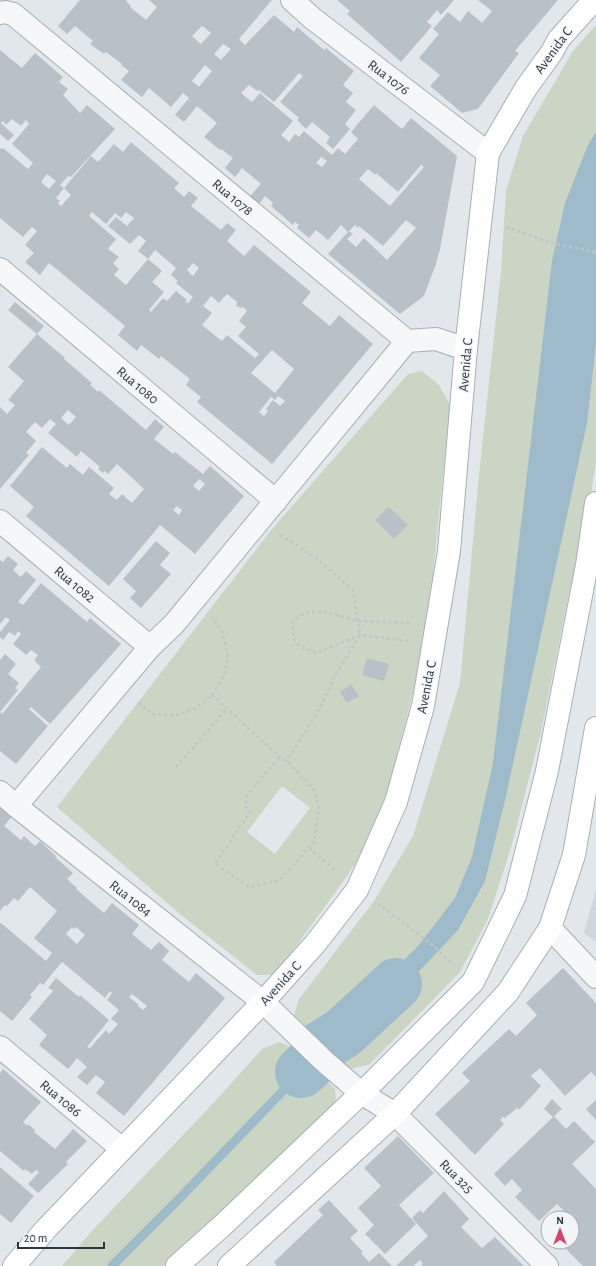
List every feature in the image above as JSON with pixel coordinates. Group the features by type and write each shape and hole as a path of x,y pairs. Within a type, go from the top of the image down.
{"street":[{"name":"Rua 1076","path":"292,0 312,18 488,153"},
{"name":"Avenida C","path":"14,1266 46,1229 263,1002 315,944 357,890 396,802 423,706 449,551 466,349 488,153 526,88 552,52 559,39 594,0"},
{"name":"Rua 1078","path":"6,13 407,341"},
{"name":"Rua 1080","path":"0,269 276,501"},
{"path":"8,799 150,647 174,624 407,341 436,339 466,349"},
{"path":"177,1266 224,1225 361,1093 473,982 515,896 547,771 592,567 596,503"},
{"name":"Rua 1082","path":"0,522 150,647"},
{"path":"235,1264 395,1114 508,992 550,928 574,855 596,728"},
{"name":"Rua 1084","path":"8,799 263,1002 324,1061"},
{"path":"550,928 596,977"},
{"name":"Rua 1086","path":"0,1047 122,1149"},
{"name":"Rua 325","path":"324,1061 361,1093 395,1114 547,1266"}],"path":[{"path":"504,226 552,244 596,252"},
{"path":"278,533 315,557 353,590 360,635 338,672 318,711 287,761"},
{"path":"411,641 360,635 316,653 297,645 293,636 293,621 305,612 322,611 358,621 413,623"},
{"path":"138,703 155,715 178,715 196,708 212,695 224,676 228,656 222,632 211,617"},
{"path":"212,695 280,757 287,761 314,790 319,808 314,842 309,848 280,880 250,887 215,864 250,812 245,806 247,795 280,757"},
{"path":"176,767 227,709"},
{"path":"309,848 339,874"},
{"path":"374,901 446,957"}],"shaded area":[{"path":"596,889 595,913 596,942 584,933"}],"green space":[{"path":"596,25 596,461 584,540 570,588 541,732 512,844 488,919 460,972 370,1064 351,1069 319,1048 291,1025 299,999 374,901 413,836 460,683 479,475 501,272 506,191 523,136 573,51"},
{"path":"422,371 439,385 450,405 426,643 389,785 369,843 345,879 275,975 257,975 181,915 57,807 272,529 408,374","holes":["282,786 310,808 275,854 247,832"]},
{"path":"279,1042 294,1048 335,1089 336,1102 331,1113 164,1266 62,1266 91,1232 219,1097 262,1049"}],"water":[{"path":"596,132 596,343 587,423 506,796 485,881 458,930 395,997 348,1040 338,1026 419,945 455,898 472,857 493,763 552,261 565,203 588,145"}],"building":[{"path":"80,0 127,0 126,1 131,6 130,7 146,20 157,7 149,0 272,0 239,39 245,45 274,15 294,32 297,27 324,50 326,48 354,71 343,85 353,93 346,102 356,110 345,124 350,129 333,149 326,143 330,137 312,122 306,129 297,120 299,118 280,102 303,76 299,73 274,102 259,90 257,91 249,85 241,93 252,102 260,93 293,121 281,135 289,142 295,134 299,137 304,131 332,155 338,148 345,154 358,139 351,132 374,105 402,129 411,118 457,156 440,249 424,296 400,314 328,254 348,232 341,225 328,240 316,230 309,238 297,228 299,225 295,222 293,225 271,206 273,203 265,196 259,204 250,196 261,184 242,168 235,177 225,168 233,158 204,137 217,123 197,106 184,122 175,115 189,98 183,93 171,107 149,88 142,97 121,80 129,71 121,65 122,64 106,52 104,54 90,44 93,41 75,26 67,34 58,26","holes":["202,26 211,33 201,44 192,36","223,44 231,49 221,60 214,54","205,65 212,71 199,87 192,81","321,157 327,161 322,167 316,163","421,165 424,167 390,206 359,179 368,169 375,175 376,173 398,192","406,220 416,228 387,260 364,238 356,247 347,239 353,234 349,231 355,225 358,228 359,226 383,246"]},
{"path":"337,0 454,0 441,15 437,10 427,22 432,26 401,62 347,14 350,11"},
{"path":"478,0 558,0 515,51 519,53 478,109 462,113 430,86 440,75 419,58 439,34 433,29 448,12 460,22 468,11 482,23 492,11"},
{"path":"0,50 22,68 35,53 63,77 59,82 68,89 63,95 80,113 87,105 115,129 71,177 68,176 60,185 64,188 91,156 98,162 114,144 123,152 131,142 179,183 174,188 184,197 189,191 198,198 191,206 221,230 227,223 236,230 227,241 244,256 254,245 311,292 302,303 330,326 339,315 373,344 272,464 197,402 201,397 186,385 190,379 161,356 159,359 141,345 137,351 118,335 125,326 49,263 40,275 25,262 34,253 25,245 37,231 32,227 23,237 0,218 0,148 3,148 28,169 33,163 12,144 29,124 26,120 21,126 12,119 6,125 3,121 1,123 14,135 8,141 0,134","holes":["47,174 56,181 49,189 41,182","64,188 71,195 61,206 58,203 60,201 56,198","92,212 106,224 115,213 121,218 126,212 134,218 127,226 116,217 108,226 130,244 139,235 146,241 138,251 148,259 126,285 114,275 119,269 113,263 119,257 108,249 116,239 89,216","155,250 176,268 171,275 178,281 176,283 193,297 188,303 185,302 187,300 176,291 167,301 163,298 151,312 149,310 164,292 152,282 162,271 148,259","193,263 199,268 193,276 187,270","227,294 237,302 236,306 243,307 247,311 239,321 246,327 238,336 259,354 255,358 227,335 222,341 202,325 212,313 203,306 211,296 219,303","272,350 294,369 275,393 251,373","278,396 285,401 280,406 273,400 266,409 268,411 264,416 259,412 271,397 275,400"]},
{"path":"15,302 44,326 37,334 8,310"},
{"path":"37,334 92,383 90,385 98,392 99,390 146,430 155,419 164,427 154,439 173,454 175,452 203,474 210,466 244,496 195,554 160,525 109,586 26,516 34,507 10,486 42,447 67,468 70,464 83,475 89,467 114,488 109,494 117,500 122,494 132,503 144,489 117,464 108,474 105,471 103,473 98,469 100,467 81,451 77,457 48,433 56,424 50,419 42,428 35,422 26,432 36,441 26,453 29,455 0,489 0,407 7,414 15,405 8,400 24,381 8,367","holes":["68,410 76,417 69,425 61,418","199,479 205,484 199,491 193,486","177,506 182,510 179,515 173,510"]},
{"path":"389,507 408,525 394,539 375,520"},
{"path":"156,541 170,553 160,565 171,574 141,608 130,598 136,591 123,579"},
{"path":"8,556 18,564 13,570 21,577 26,571 36,580 18,602 23,605 41,583 87,622 90,618 121,644 50,724 31,707 29,709 48,726 16,764 0,751 0,712 2,714 41,667 34,660 38,655 31,650 26,655 13,644 21,634 18,631 15,636 9,632 3,640 0,637 0,632 10,620 6,617 0,624 0,560 3,562"},
{"path":"5,654 16,664 8,674 19,683 15,688 18,690 0,712 0,660"},
{"path":"367,658 389,664 384,681 362,675"},
{"path":"351,684 359,696 347,703 340,692"},
{"path":"4,804 15,813 4,826 21,840 24,836 35,846 40,841 73,873 67,879 77,888 76,889 104,913 112,903 139,925 132,934 151,950 159,942 169,951 162,960 189,982 196,973 225,998 124,1116 96,1093 105,1082 96,1075 87,1085 77,1077 87,1067 77,1058 68,1069 39,1045 47,1035 29,1019 53,991 48,988 56,978 79,997 80,995 109,1020 87,1047 90,1048 106,1030 109,1034 118,1024 111,1019 119,1010 107,1000 112,993 110,991 105,998 62,962 43,985 40,983 30,995 32,997 12,1021 0,1011 0,923 46,961 52,953 34,938 57,911 30,887 18,901 14,898 0,911 0,808","holes":["72,927 74,929 76,927 85,935 77,944 66,934","132,994 147,1006 143,1010 129,997"]},
{"path":"563,968 596,1003 596,1077 591,1072 565,1096 540,1068 531,1076 541,1086 519,1110 517,1108 505,1118 503,1117 500,1120 504,1124 475,1155 435,1114 470,1081 462,1073 509,1029 516,1036 537,1015 526,1003"},
{"path":"3,1069 41,1102 23,1122 35,1130 34,1132 55,1149 73,1129 87,1141 66,1162 68,1164 38,1193 28,1184 39,1172 36,1170 32,1174 25,1169 24,1171 0,1151 0,1073"},
{"path":"552,1099 562,1109 554,1116 566,1129 574,1121 595,1142 572,1164 596,1189 596,1266 583,1266 567,1250 580,1250 580,1210 563,1210 557,1204 551,1210 540,1210 539,1221 515,1197 522,1190 512,1179 505,1186 494,1174 553,1117 544,1109"},
{"path":"596,1100 596,1120 586,1109"},
{"path":"398,1136 434,1173 399,1205 416,1224 385,1254 365,1234 374,1225 358,1208 381,1186 364,1168"},
{"path":"0,1167 34,1196 11,1223 0,1214"},
{"path":"444,1191 469,1219 461,1227 482,1248 495,1237 524,1266 421,1266 423,1264 420,1260 413,1266 396,1266 428,1236 412,1218 420,1210 423,1213"},
{"path":"329,1200 358,1231 350,1238 363,1252 361,1253 369,1262 379,1253 392,1266 277,1266 274,1262 323,1215 318,1210"}],"waterway":[{"path":"301,1072 310,1064 319,1048 343,1033 396,984"},
{"path":"112,1266 301,1072"}]}
